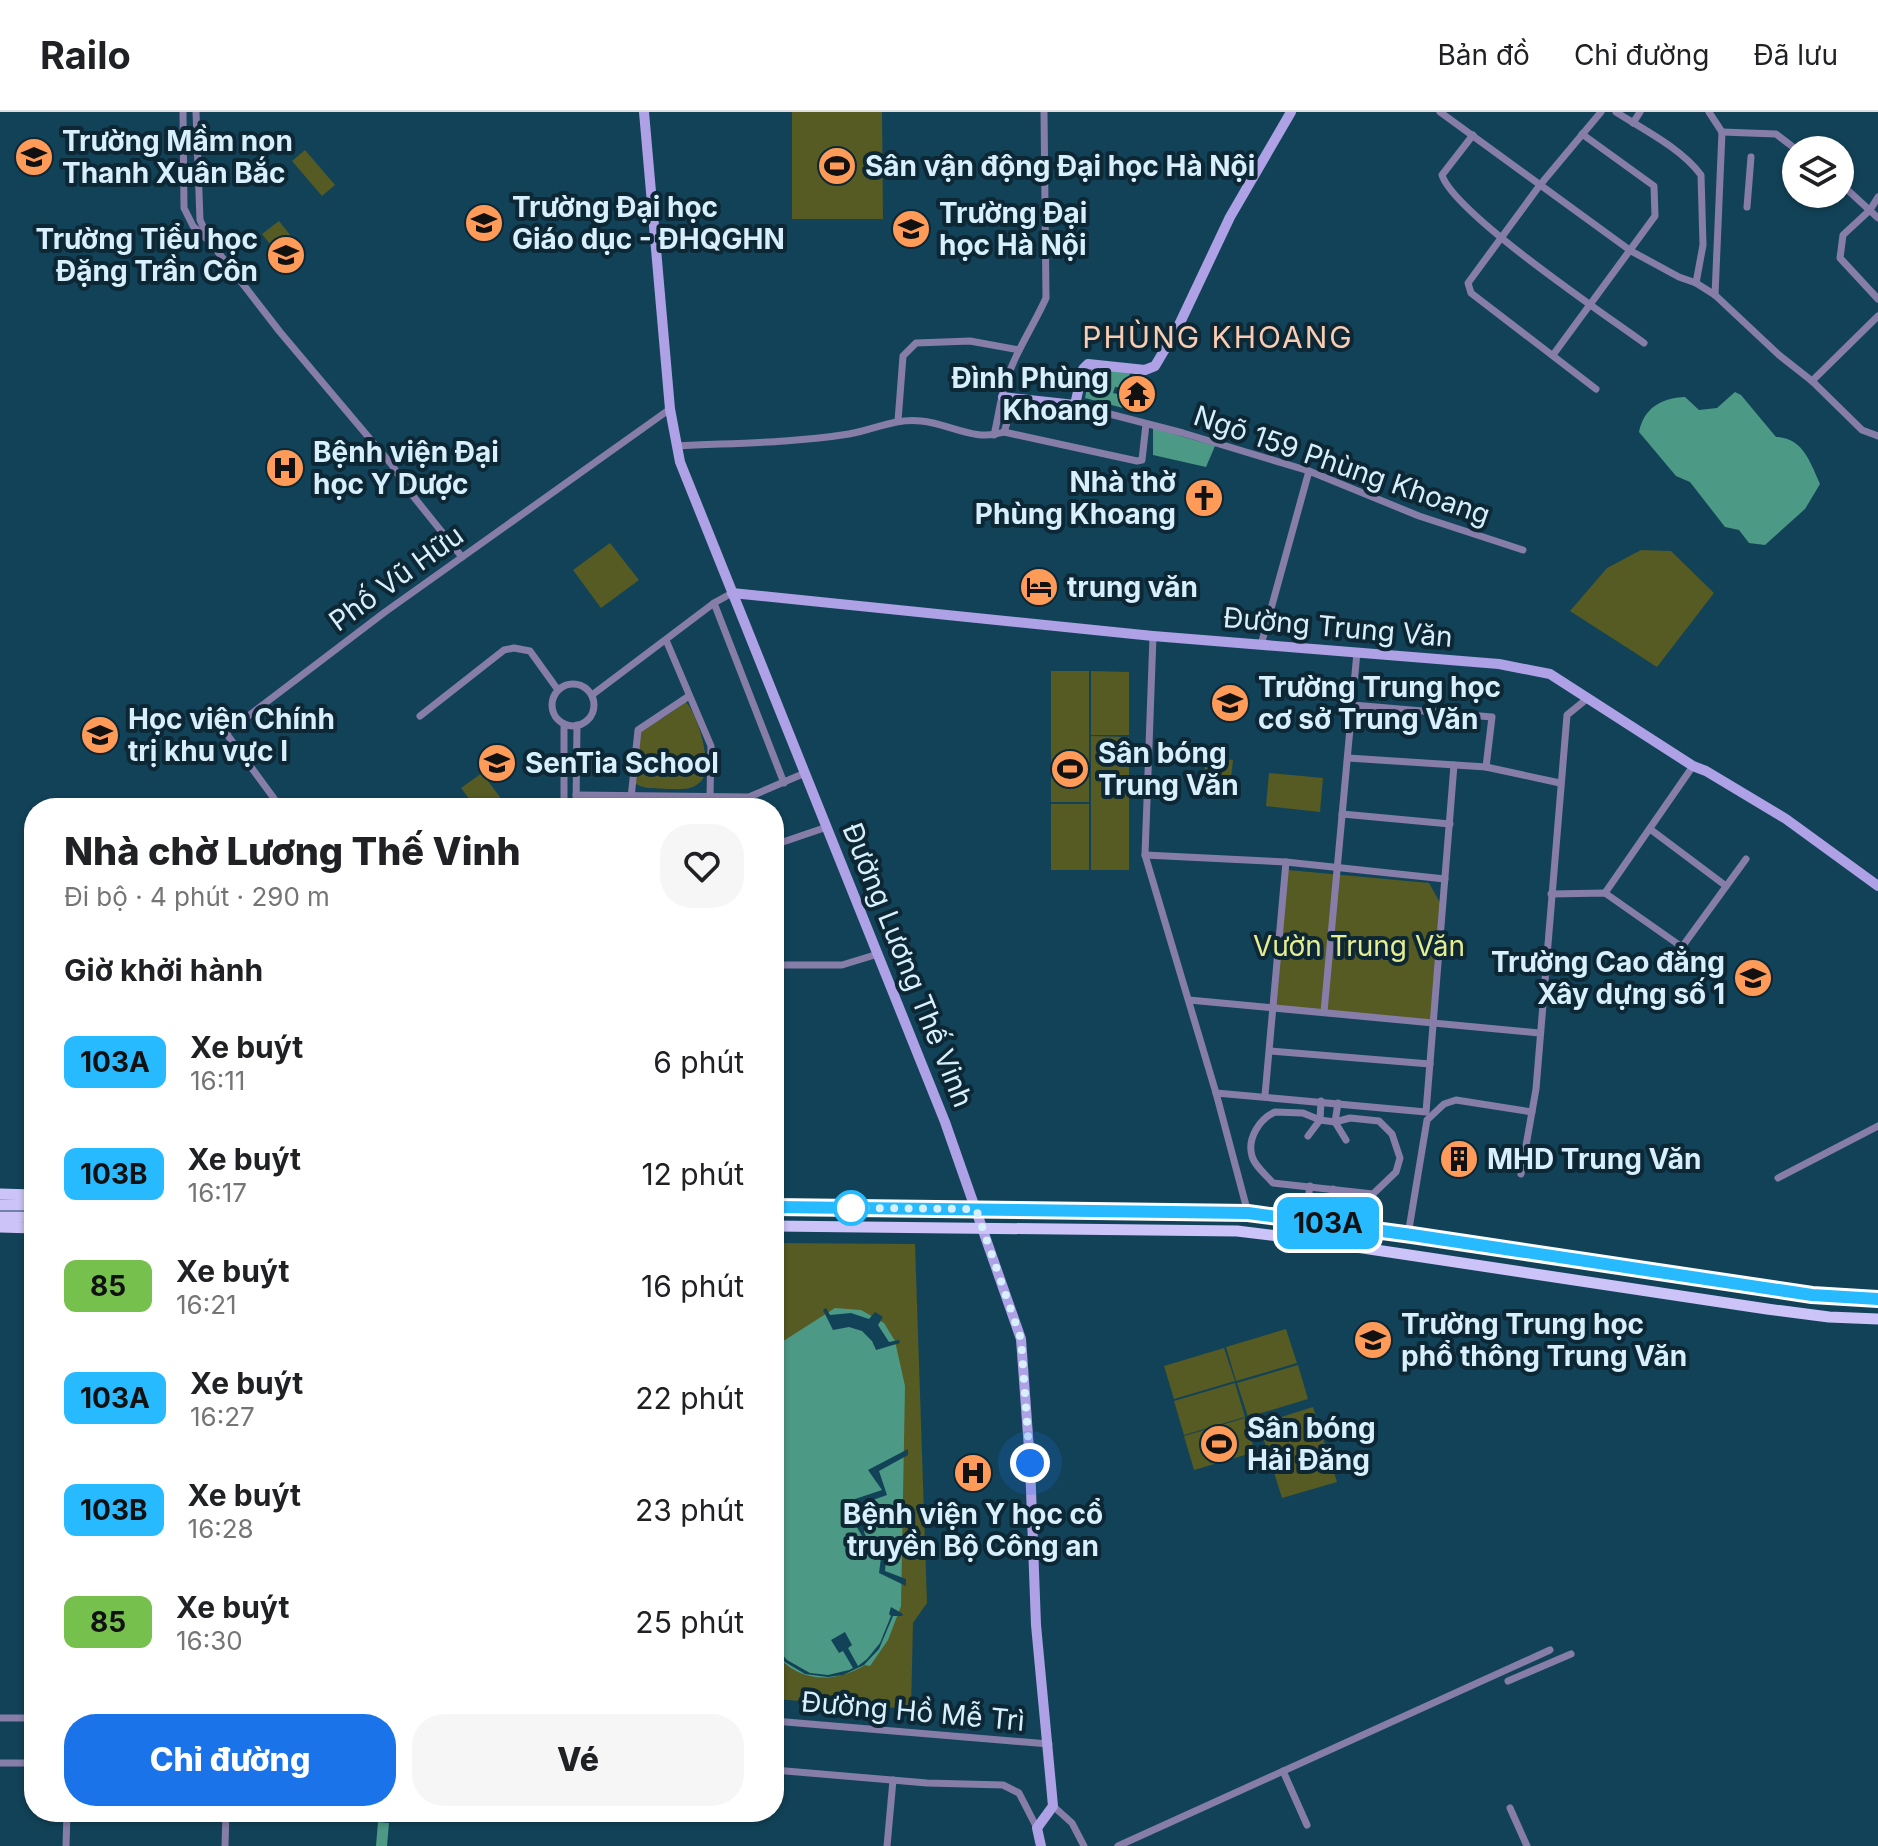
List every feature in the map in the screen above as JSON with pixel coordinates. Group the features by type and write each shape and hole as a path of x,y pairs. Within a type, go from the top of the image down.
{"main road":[{"path":"0,1194 24,1195"},
{"path":"0,1205 24,1205"},
{"path":"784,1207 1248,1213 1768,1289 1835,1298 1878,1299"},
{"path":"0,1217 24,1217"},
{"path":"784,1226 1237,1231 1767,1309 1829,1317 1878,1319"},
{"path":"0,1227 24,1228"},
{"path":"1408,1254 1410,1235"},
{"path":"1767,1309 1768,1289"}],"street":[{"path":"183,112 184,208 193,226 211,243 280,332 392,465 462,557"},
{"path":"196,112 200,220 211,243"},
{"name":"Đường Lương Thế Vinh","path":"644,112 670,409 687,483 944,1117 1021,1339 1036,1625 1053,1806"},
{"path":"1004,432 1019,350 1046,298 1044,112"},
{"path":"1009,398 1075,405 1083,369 1088,364 1145,370 1155,366 1178,327 1230,217 1291,112"},
{"path":"1440,112 1631,251 1715,295 1862,430 1878,436"},
{"path":"1596,389 1471,293 1468,283 1540,185 1601,112"},
{"path":"1616,112 1695,167 1701,175 1703,245 1696,283"},
{"path":"1633,123 1640,112"},
{"path":"1709,112 1722,132 1715,295"},
{"path":"1722,132 1776,134 1782,139"},
{"path":"1553,355 1655,216 1654,186 1582,134"},
{"path":"1473,135 1442,175 1451,192 1501,236 1644,343"},
{"path":"1747,207 1751,157"},
{"path":"1854,196 1878,218"},
{"path":"1878,197 1870,210 1843,235 1840,258 1878,299"},
{"path":"193,226 200,220"},
{"path":"1812,381 1878,316"},
{"path":"898,421 903,356 916,343 970,341 1019,350"},
{"path":"994,435 1009,398"},
{"name":"Ngõ 159 Phùng Khoang","path":"1075,405 1309,471 1419,516 1523,550"},
{"name":"Phố Vũ Hữu","path":"274,798 226,733 462,557 670,409"},
{"path":"677,446 851,433 898,421 942,425 972,436 1004,432 1137,461 1142,460 1146,424"},
{"path":"1261,645 1309,471"},
{"path":"592,695 714,603 732,593"},
{"name":"Đường Trung Văn","path":"732,593 1153,636 1499,664 1550,674 1693,766 1786,819 1878,886"},
{"path":"714,603 784,783"},
{"path":"1153,636 1145,855 1216,1093 1248,1213"},
{"path":"666,640 711,746 710,797"},
{"path":"420,716 504,650 514,648 530,651 558,690"},
{"path":"1324,1012 1357,652"},
{"path":"564,724 577,725 591,716 594,706 592,695 580,684 564,685 558,690 552,704 553,712 564,724 564,798"},
{"path":"630,796 638,730 689,696"},
{"path":"1521,1174 1532,1112 1567,715 1588,698"},
{"path":"1353,705 1492,717 1486,767"},
{"path":"577,725 576,795 749,797 805,773"},
{"path":"1348,758 1486,767 1560,783"},
{"path":"1216,1093 1265,1095 1426,1112 1454,765"},
{"path":"1605,893 1693,766"},
{"path":"1342,814 1450,824"},
{"path":"784,842 827,827"},
{"path":"1650,829 1726,886"},
{"path":"1145,855 1286,862 1445,879"},
{"path":"1551,894 1605,893 1682,947 1746,859"},
{"path":"1265,1095 1286,862"},
{"path":"784,965 842,965 878,954"},
{"path":"1189,1000 1539,1033"},
{"path":"1270,1051 1430,1064"},
{"path":"1410,1235 1427,1120 1435,1111 1456,1100 1532,1112"},
{"path":"1308,1136 1320,1120 1321,1101"},
{"path":"1338,1103 1335,1122 1346,1140"},
{"path":"1275,1112 1303,1113 1320,1120 1335,1122 1350,1118 1379,1121 1392,1134 1400,1158 1396,1172 1373,1194 1273,1183 1252,1159 1251,1145 1256,1128 1267,1115 1275,1112"},
{"path":"1778,1178 1878,1126"},
{"path":"1305,1220 1310,1186"},
{"path":"1328,1223 1333,1189"},
{"path":"1118,1846 1550,1650"},
{"path":"1508,1681 1571,1654"},
{"path":"0,1718 24,1718"},
{"name":"Đường Hồ Mễ Trì","path":"784,1722 1049,1744"},
{"path":"0,1763 24,1763"},
{"path":"784,1771 1003,1785 1019,1793 1037,1828 1041,1846"},
{"path":"1283,1771 1307,1825"},
{"path":"887,1846 893,1780"},
{"path":"1037,1828 1053,1806 1072,1823 1084,1846"},
{"path":"1510,1808 1527,1846"},
{"path":"66,1846 67,1822"},
{"path":"225,1846 226,1822"},
{"path":"1136,1837 1139,1846"}],"green space":[{"name":"Sân vận động Đại học Hà Nội","path":"792,112 882,112 883,219 792,219"},
{"path":"305,150 335,185 322,196 292,161"},
{"path":"279,221 295,241 278,254 262,234"},
{"path":"610,543 639,580 601,608 573,570"},
{"path":"1641,550 1671,551 1714,593 1657,667 1570,611 1607,568"},
{"path":"1051,671 1089,671 1089,802 1051,802"},
{"name":"Sân bóng Trung Văn","path":"1091,671 1129,672 1129,735 1091,735"},
{"path":"686,702 703,740 706,763 702,780 691,788 682,789 649,788 636,784 632,781 638,730"},
{"path":"1091,736 1129,737 1129,870 1091,870"},
{"path":"1206,757 1233,760 1229,796 1202,793"},
{"path":"482,773 501,798 468,798 461,788"},
{"path":"1269,773 1323,778 1320,812 1266,806"},
{"name":"Sân bóng Trung Văn","path":"1051,804 1089,804 1089,870 1051,870"},
{"name":"Vườn Trung Văn","path":"1288,870 1429,883 1443,908 1433,1022 1274,1008"},
{"path":"784,1243 915,1244 927,1603 913,1623 911,1709 784,1700"},
{"name":"Sân bóng Hải Đăng","path":"1286,1329 1297,1363 1236,1381 1226,1347"},
{"name":"Sân bóng Hải Đăng","path":"1224,1348 1235,1381 1174,1399 1164,1366"},
{"name":"Sân bóng Hải Đăng","path":"1298,1365 1308,1399 1248,1417 1237,1383"},
{"name":"Sân bóng Hải Đăng","path":"1235,1383 1245,1417 1184,1435 1174,1401"},
{"path":"1313,1407 1337,1482 1282,1498 1259,1424"},
{"name":"Sân bóng Hải Đăng","path":"1245,1418 1255,1452 1194,1470 1184,1436"}],"shaded area":[{"path":"1091,367 1130,373 1126,388 1115,387 1113,393 1125,396 1123,408 1085,398"},
{"path":"1735,392 1741,395 1776,437 1785,438 1799,447 1820,484 1805,509 1765,545 1749,543 1739,530 1725,527 1690,482 1676,476 1639,432 1649,411 1661,402 1685,397 1699,410 1717,408"},
{"path":"1153,428 1215,446 1206,467 1153,455"},
{"path":"835,1308 861,1310 884,1323 895,1341 905,1386 901,1606 888,1640 870,1666 829,1677 805,1675 784,1662 784,1341"},
{"path":"378,1822 389,1823 387,1846 376,1846"}],"pier":[{"path":"826,1308 830,1315 851,1313 869,1319 875,1312 883,1317 878,1325 889,1342 899,1340 900,1343 876,1350 862,1331 849,1327 833,1330 823,1310"},
{"path":"908,1449 908,1455 879,1471 887,1495 870,1501 864,1532 871,1546 887,1548 885,1571 906,1579 906,1586 879,1573 882,1550 870,1550 843,1503 882,1490 868,1470"},
{"path":"891,1607 903,1614 893,1616 879,1649 864,1665 843,1675 828,1677 805,1674 784,1661 784,1657 810,1673 828,1675 849,1670 853,1668 843,1651 839,1653 831,1640 845,1632 852,1645 848,1648 858,1666 880,1643 891,1616"}],"bus line":[{"name":"103A","path":"784,1207 1248,1213 1812,1295 1878,1299"}],"place":[{"name":"Trường Mầm non Thanh Xuân Bắc","path":"34,157"},
{"name":"Sân vận động Đại học Hà Nội","path":"837,166"},
{"name":"Trường Đại học Giáo dục - ĐHQGHN","path":"484,223"},
{"name":"Trường Đại học Hà Nội","path":"911,229"},
{"name":"Trường Tiểu học Đặng Trần Côn","path":"286,255"},
{"name":"Đình Phùng Khoang","path":"1137,394"},
{"name":"Bệnh viện Đại học Y Dược","path":"285,468"},
{"name":"Nhà thờ Phùng Khoang","path":"1204,498"},
{"name":"trung văn","path":"1039,587"},
{"name":"Trường Trung học cơ sở Trung Văn","path":"1230,703"},
{"name":"Học viện Chính trị khu vực I","path":"100,735"},
{"name":"SenTia School","path":"497,763"},
{"name":"Sân bóng Trung Văn","path":"1070,769"},
{"name":"Trường Cao đẳng Xây dựng số 1","path":"1753,978"},
{"name":"MHD Trung Văn","path":"1459,1159"},
{"name":"Trường Trung học phổ thông Trung Văn","path":"1373,1340"},
{"name":"Sân bóng Hải Đăng","path":"1219,1444"},
{"name":"Bệnh viện Y học cổ truyền Bộ Công an","path":"973,1473"}],"district":[{"name":"PHÙNG KHOANG","path":"1218,338"}],"route":[{"path":"851,1208 976,1209 1021,1339 1030,1463"}]}
